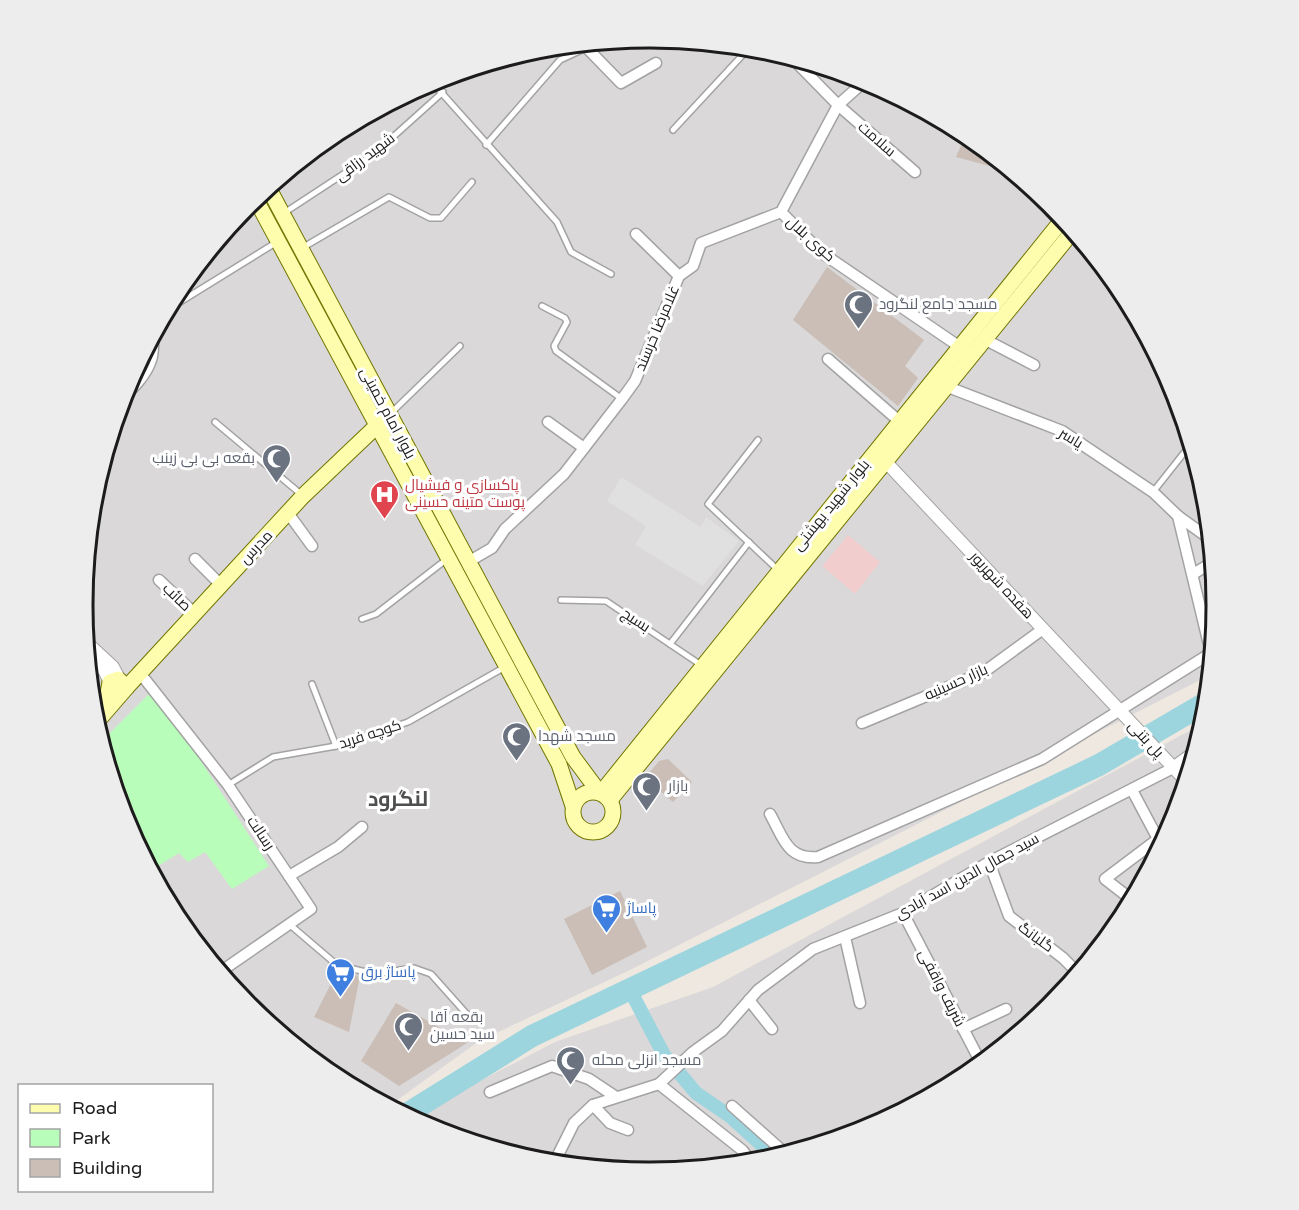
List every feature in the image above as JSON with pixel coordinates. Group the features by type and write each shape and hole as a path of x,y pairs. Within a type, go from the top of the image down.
{"main road":[{"name":"بلوار امام خمینی","path":"273,195 449,558 560,764 573,806"},
{"name":"بلوار امام خمینی","path":"260,207 468,562 573,757 603,795"},
{"name":"بلوار شهید بهشتی","path":"603,795 702,665 1057,226"},
{"name":"بلوار شهید بهشتی","path":"603,795 948,387 1068,238"},
{"name":"مدرس","path":"103,711 119,683 140,673 303,496 383,420"},
{"path":"102,705 119,683"},
{"path":"584,794 603,795 612,818 605,828 593,832 577,824 573,806 584,794"}],"street":[{"path":"593,51 621,83 656,63"},
{"name":"سلامت","path":"804,70 838,105 915,172"},
{"path":"781,212 838,105 858,88"},
{"name":"غلامرضا خرسند","path":"468,562 492,548 505,529 564,474 622,399 635,381 679,276 693,266 700,243 781,212"},
{"name":"کوی بلال","path":"781,212 822,253 960,347"},
{"path":"636,234 679,276"},
{"path":"986,340 1034,365"},
{"path":"828,359 899,421"},
{"name":"یاسر","path":"948,387 1062,431 1154,492 1178,516 1202,533"},
{"path":"548,422 584,448"},
{"path":"866,462 885,461"},
{"name":"هفده شهریور","path":"885,461 1119,709"},
{"path":"288,513 312,546"},
{"path":"1178,516 1205,631"},
{"path":"195,559 221,585"},
{"path":"1193,574 1205,567"},
{"name":"صائب","path":"159,580 195,614"},
{"name":"بازار حسینیه","path":"862,723 984,672 1043,629"},
{"path":"95,650 113,667 119,683"},
{"path":"770,814 794,854 806,858 818,857 1042,759 1204,657"},
{"path":"96,663 119,683"},
{"name":"رسالت","path":"140,673 228,785 311,909 227,967"},
{"name":"پل بتنی","path":"1119,709 1173,768"},
{"path":"1180,775 1173,768 1185,759"},
{"name":"سید جمال الدین اسد آبادی","path":"658,1084 693,1052 722,1031 758,990 813,950 903,913 989,862 1173,768"},
{"path":"1131,790 1158,831"},
{"path":"289,876 338,848 362,827"},
{"path":"1125,895 1105,879 1152,844"},
{"name":"گلبانگ","path":"989,862 1009,916 1017,925 1030,930 1072,967"},
{"name":"شریف واقفی","path":"903,913 977,1055"},
{"path":"845,937 860,1003"},
{"path":"749,1000 772,1029"},
{"path":"963,1029 1006,1009"},
{"path":"490,1092 552,1066 589,1079 616,1097"},
{"path":"559,1154 574,1123 593,1105 658,1084 745,1153"},
{"path":"593,1105 610,1123 628,1130"},
{"path":"732,1106 778,1147"}],"lane":[{"path":"486,145 560,60 571,54"},
{"path":"673,130 741,56"},
{"path":"439,89 486,145 557,222 571,252 611,274"},
{"name":"شهید رزاقی","path":"283,214 374,154 443,92"},
{"path":"300,249 390,197 430,218 441,218 472,182"},
{"path":"184,300 278,241"},
{"path":"542,306 565,318 567,322 554,346 556,351 622,399"},
{"path":"383,420 460,346"},
{"path":"136,390 154,359 154,351"},
{"path":"215,422 303,496"},
{"path":"758,440 708,504 778,570"},
{"path":"1154,492 1185,452"},
{"path":"670,644 749,542"},
{"path":"362,619 376,614 449,558"},
{"name":"بسیج","path":"561,600 606,601 702,665"},
{"name":"کوچه فرید","path":"228,785 273,757 336,746 408,722 507,667"},
{"path":"312,684 336,746"},
{"path":"288,923 337,965 374,974 414,968 431,974 472,1020"}],"shaded area":[{"path":"650,48 686,49 758,59 794,67 863,90 896,105 959,142 1017,186 1068,238 1091,266 1132,327 1164,392 1177,426 1196,496 1205,569 1205,641 1202,679 632,969 479,1041 396,1101 340,1068 282,1024 231,972 208,944 167,884 135,818 111,749 97,678 94,641 92,605 97,532 111,461 135,392 167,326 186,296 231,238 256,211 310,163 340,142 403,105 436,90 505,67 541,59 613,49"},
{"path":"621,477 701,527 706,517 739,541 703,586 635,545 646,526 607,501"},
{"path":"848,535 880,562 855,594 822,566"},
{"path":"1193,729 1177,784 1149,851 1132,884 1091,944 1068,972 1017,1024 959,1068 896,1105 863,1120 794,1143 722,1157 650,1162 613,1161 541,1151 470,1132 420,1113 555,1042 713,987"}],"green space":[{"path":"154,689 269,866 232,889 205,852 188,862 179,853 158,866 135,818 108,735"}],"building":[{"path":"962,144 994,167 956,157"},
{"name":"مسجد جامع لنگرود","path":"827,267 924,340 905,366 918,378 898,406 793,320"},
{"path":"668,759 692,782 673,802 645,778 659,761"},
{"name":"پاساژ","path":"620,891 647,947 592,975 564,919"},
{"name":"پاساژ برق","path":"338,970 360,976 349,1032 314,1017"},
{"name":"بقعه آقا سید حسین","path":"396,1003 467,1043 399,1086 361,1061"}],"waterway":[{"path":"413,1110 532,1036 1099,765 1197,708"},
{"path":"630,990 664,1055 696,1093 731,1117 766,1149"}],"place":[{"name":"مسجد جامع لنگرود","path":"858,330"},
{"name":"بقعه بی بی زینب","path":"276,484"},
{"name":"پاکسازی و فیشیال پوست متینه حسینی","path":"384,520"},
{"name":"مسجد شهدا","path":"517,762"},
{"name":"بازار","path":"647,812"},
{"name":"پاساژ","path":"606,934"},
{"name":"پاساژ برق","path":"340,998"},
{"name":"بقعه آقا سید حسین","path":"409,1052"},
{"name":"مسجد انزلی محله","path":"571,1086"}],"district":[{"name":"لنگرود","path":"398,799"}]}
